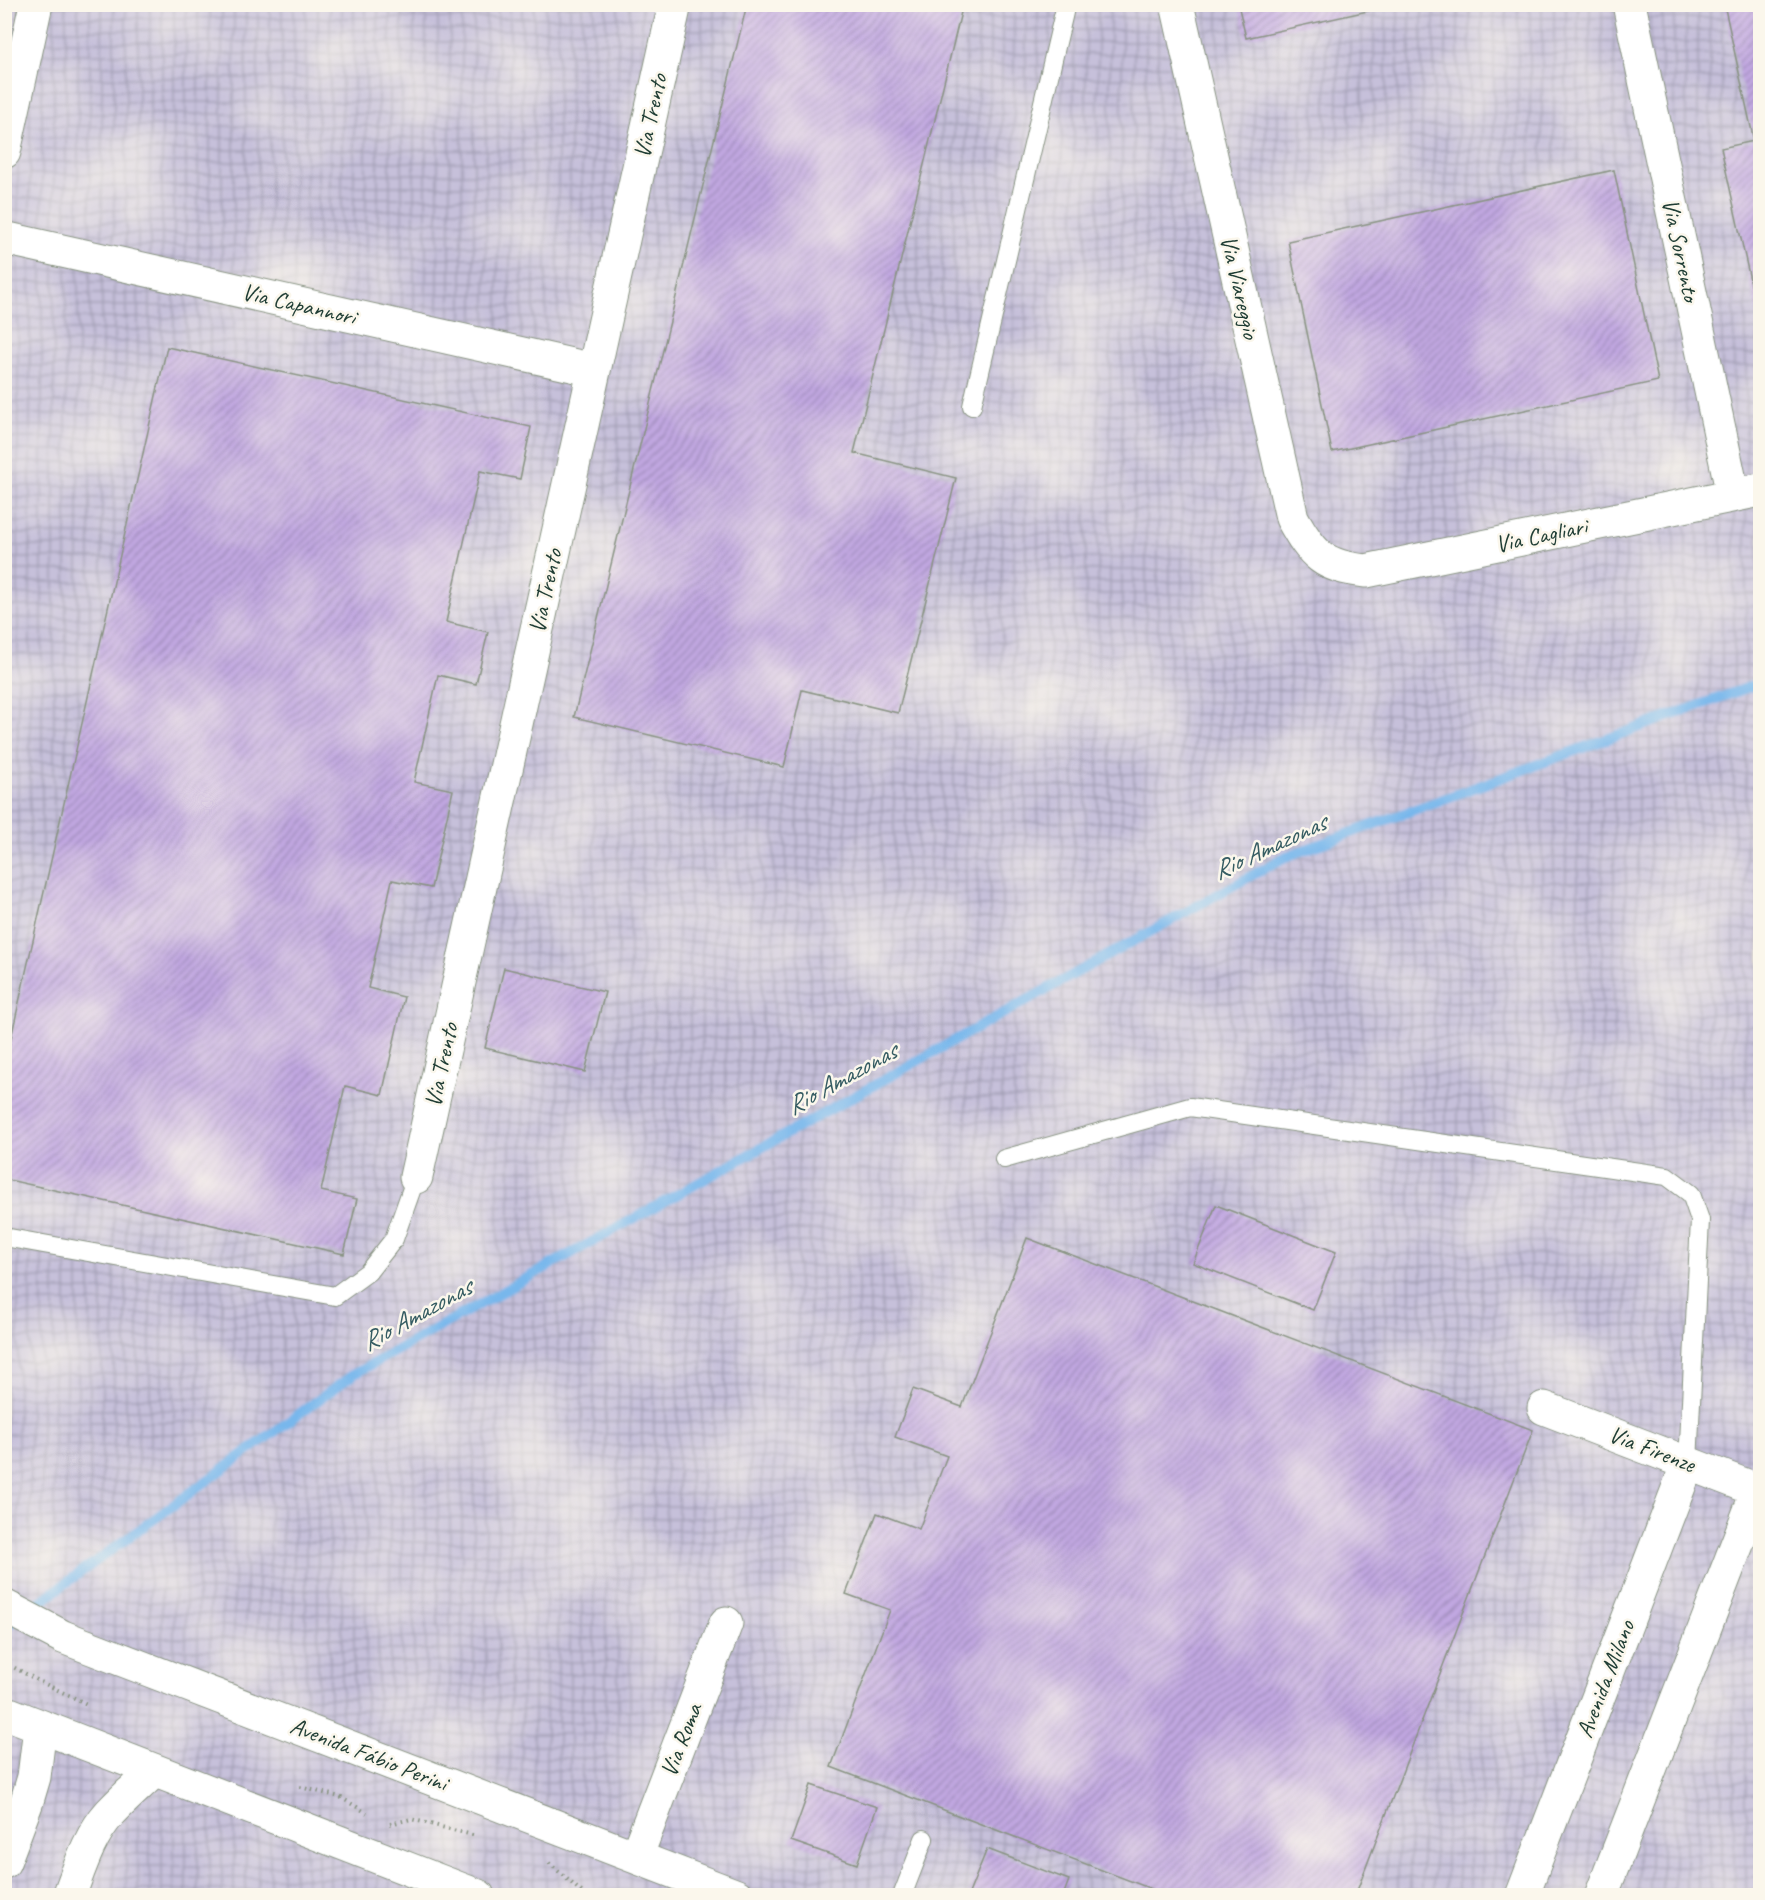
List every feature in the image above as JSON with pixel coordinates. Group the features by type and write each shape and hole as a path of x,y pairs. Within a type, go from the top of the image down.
{"street":[{"path":"4,152 36,4"},
{"name":"Via Trento","path":"416,1177 675,4"},
{"name":"Via Viareggio","path":"1177,4 1292,518 1305,542 1323,560"},
{"name":"Via Sorrento","path":"1629,4 1747,493"},
{"name":"Via Capannori","path":"4,237 594,370"},
{"name":"Via Cagliari","path":"1323,560 1343,569 1366,571 1747,493"},
{"name":"Via Firenze","path":"1544,1408 1760,1488"},
{"name":"Avenida Milano","path":"1522,1896 1688,1463"},
{"path":"1601,1896 1760,1488"},
{"name":"Avenida Fábio Perini","path":"4,1606 63,1637 736,1896"},
{"name":"Via Roma","path":"636,1857 726,1623"},
{"path":"4,1712 478,1896"},
{"path":"4,1862 34,1777 40,1727"},
{"path":"69,1896 88,1847 97,1831 109,1814 154,1771"}],"lane":[{"path":"972,406 1066,4"},
{"path":"1004,1159 1190,1107 1667,1176 1691,1194 1700,1220 1688,1463"},
{"path":"4,1237 335,1296 368,1272 394,1239 416,1177"},
{"path":"902,1896 924,1839"}],"path":[{"path":"4,1662 95,1708"},
{"path":"294,1785 340,1797 368,1814"},
{"path":"386,1824 411,1819 479,1836"},
{"path":"543,1858 586,1896"}],"shaded area":[{"path":"5,5 1760,5 1760,1895 5,1895"}],"building":[{"path":"747,4 963,4 854,453 956,478 898,713 802,690 784,767 574,717"},
{"path":"1238,4 1395,4 1395,5 1246,38"},
{"path":"1724,4 1760,4 1760,325 1721,148 1754,141"},
{"path":"1614,170 1658,381 1332,452 1288,241"},
{"path":"167,347 531,427 520,479 480,471 446,622 488,632 476,684 438,675 414,782 453,790 431,888 392,880 368,988 404,997 382,1095 345,1086 321,1191 357,1199 344,1254 4,1179 4,1069"},
{"path":"504,968 605,992 585,1072 485,1048"},
{"path":"1216,1205 1336,1252 1313,1310 1193,1263"},
{"path":"1027,1238 1533,1430 1355,1896 1170,1896 831,1767 890,1610 846,1594 877,1513 919,1529 947,1456 895,1437 913,1389 962,1407"},
{"path":"811,1785 877,1807 857,1864 791,1841"},
{"path":"987,1849 1069,1880 1063,1896 968,1896"}],"waterway":[{"name":"Rio Amazonas","path":"4,1628 354,1374 1285,857 1760,683"}]}
